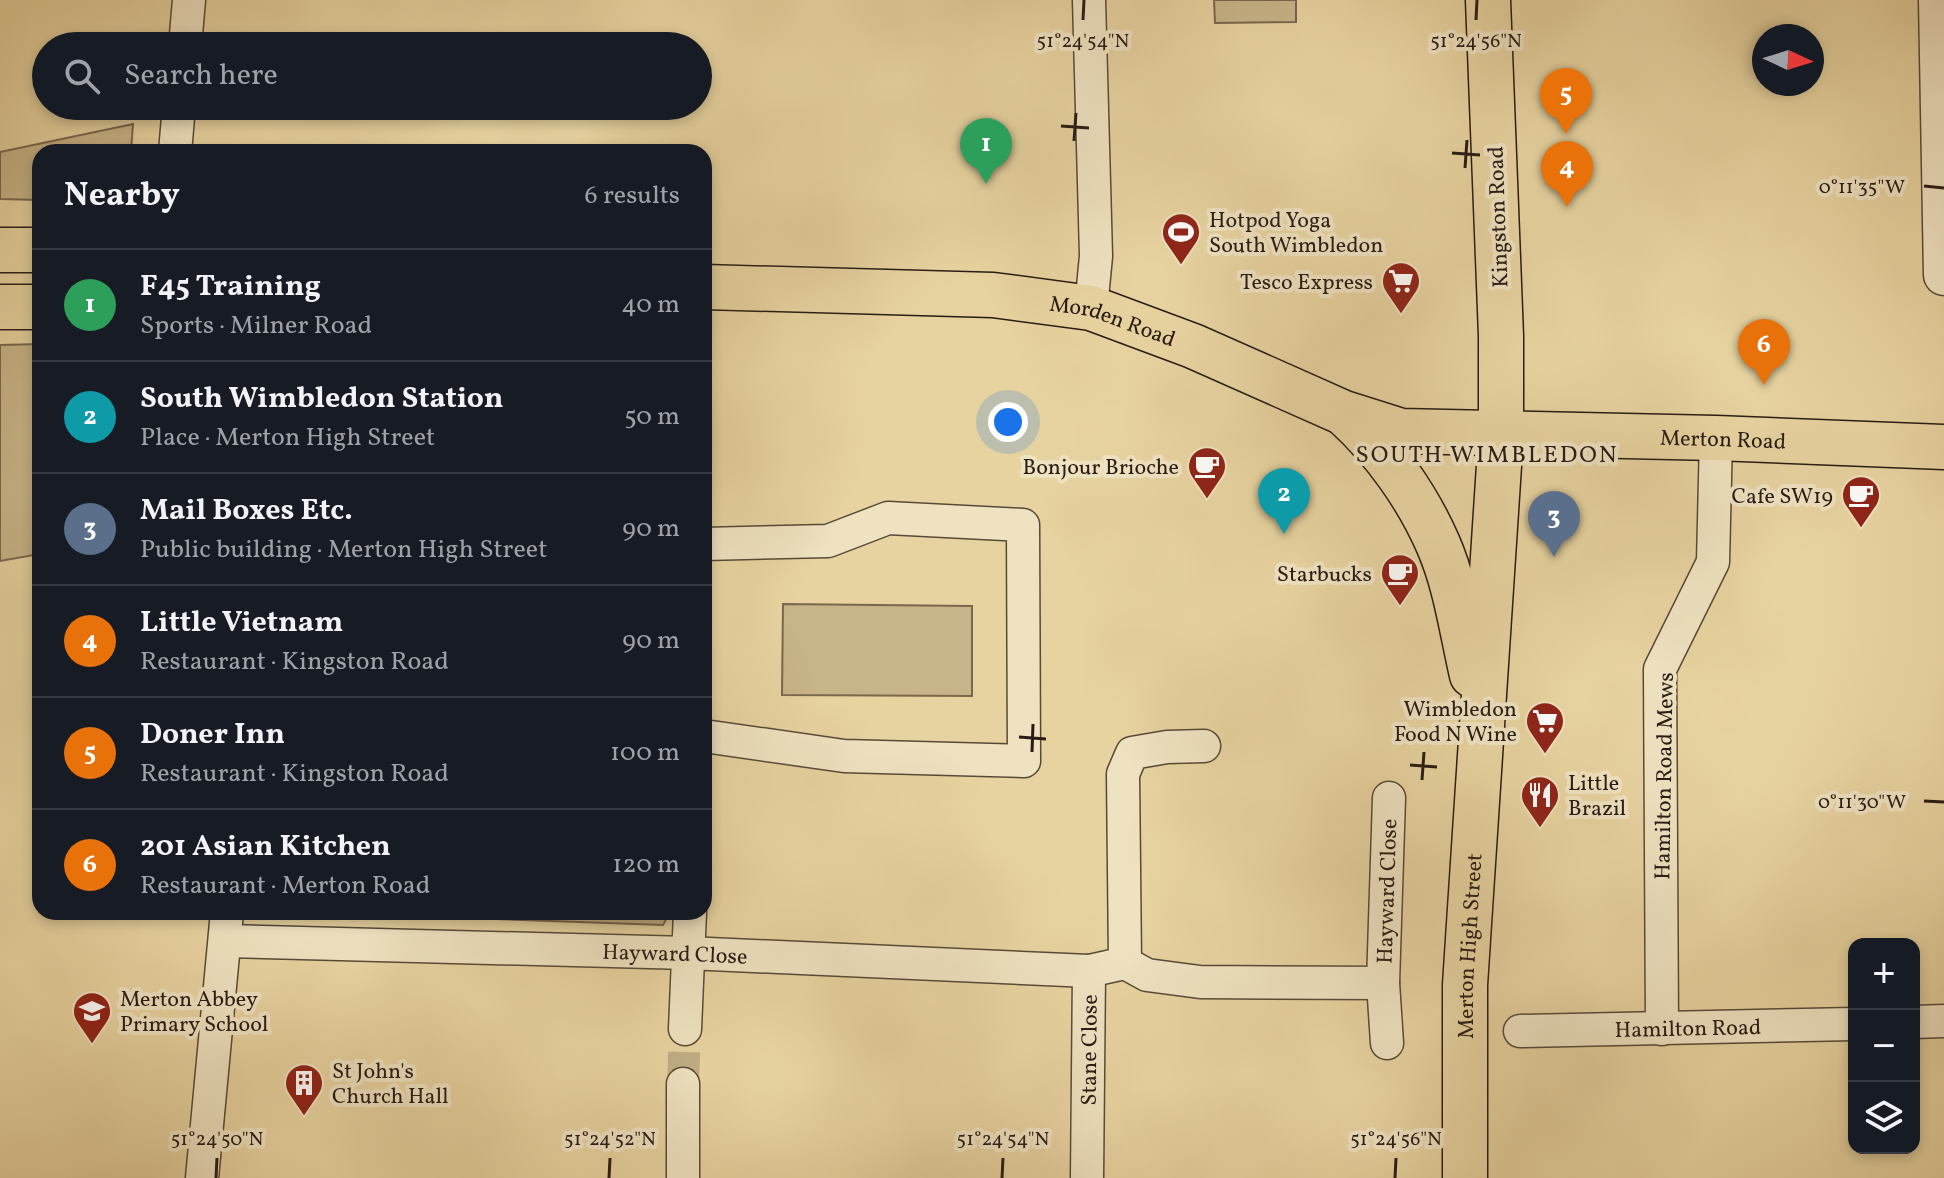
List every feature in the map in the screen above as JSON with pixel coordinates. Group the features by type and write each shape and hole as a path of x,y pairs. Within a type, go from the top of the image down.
{"main road":[{"name":"Kingston Road","path":"1488,0 1501,336 1501,435"},
{"path":"0,250 32,250"},
{"name":"Morden Road","path":"712,287 993,295 1091,308 1193,346 1344,413 1401,431 1501,435"},
{"path":"0,307 32,307"},
{"name":"Merton High Street","path":"1344,413 1370,437 1401,479 1439,545 1482,716"},
{"name":"Merton Road","path":"1501,435 1716,438 1944,447"},
{"name":"Merton High Street","path":"1465,1178 1465,985 1501,435"}],"street":[{"path":"186,32 189,0"},
{"path":"1089,0 1096,256 1091,308"},
{"path":"1939,0 1944,275"},
{"path":"176,144 178,120"},
{"name":"Hamilton Road Mews","path":"1662,1029 1660,669 1713,562 1716,438"},
{"path":"712,544 828,541 888,518 1023,525 1024,761 828,755 712,737"},
{"path":"1125,963 1123,774 1132,753 1167,747 1204,746"},
{"name":"Hayward Close","path":"1387,1043 1383,983 1389,798"},
{"path":"685,1029 690,920"},
{"path":"202,1178 226,926"},
{"name":"Hayward Close","path":"226,926 688,953 1089,971 1125,963 1147,975 1200,982 1383,983"},
{"name":"Stane Close","path":"1087,1178 1089,971"},
{"path":"1920,1022 1944,1021"},
{"name":"Hamilton Road","path":"1520,1031 1848,1024"},
{"path":"683,1084 683,1178"}],"shaded area":[{"path":"1214,0 1296,0 1296,22 1215,23"},
{"path":"133,124 132,144 38,144"},
{"path":"32,145 32,200 0,199 0,152"},
{"path":"32,344 32,555 0,561 0,345"},
{"path":"783,604 972,606 972,696 782,695"},
{"path":"524,920 666,920 663,925"}],"tunnel":[{"path":"683,1084 685,1029"}],"place":[{"name":"Doner Inn","path":"1566,134"},
{"name":"F45 Training","path":"986,184"},
{"name":"Little Vietnam","path":"1567,207"},
{"name":"Hotpod Yoga South Wimbledon","path":"1181,266"},
{"name":"Tesco Express","path":"1401,315"},
{"name":"201 Asian Kitchen","path":"1764,385"},
{"name":"Bonjour Brioche","path":"1207,500"},
{"name":"Cafe SW19","path":"1861,529"},
{"name":"South Wimbledon Station","path":"1284,534"},
{"name":"Mail Boxes Etc.","path":"1554,557"},
{"name":"Starbucks","path":"1400,607"},
{"name":"Wimbledon Food N Wine","path":"1545,755"},
{"name":"Little Brazil","path":"1540,829"},
{"name":"Merton Abbey Primary School","path":"92,1045"},
{"name":"St John's Church Hall","path":"304,1117"}],"district":[{"name":"SOUTH WIMBLEDON","path":"1487,454"}]}
